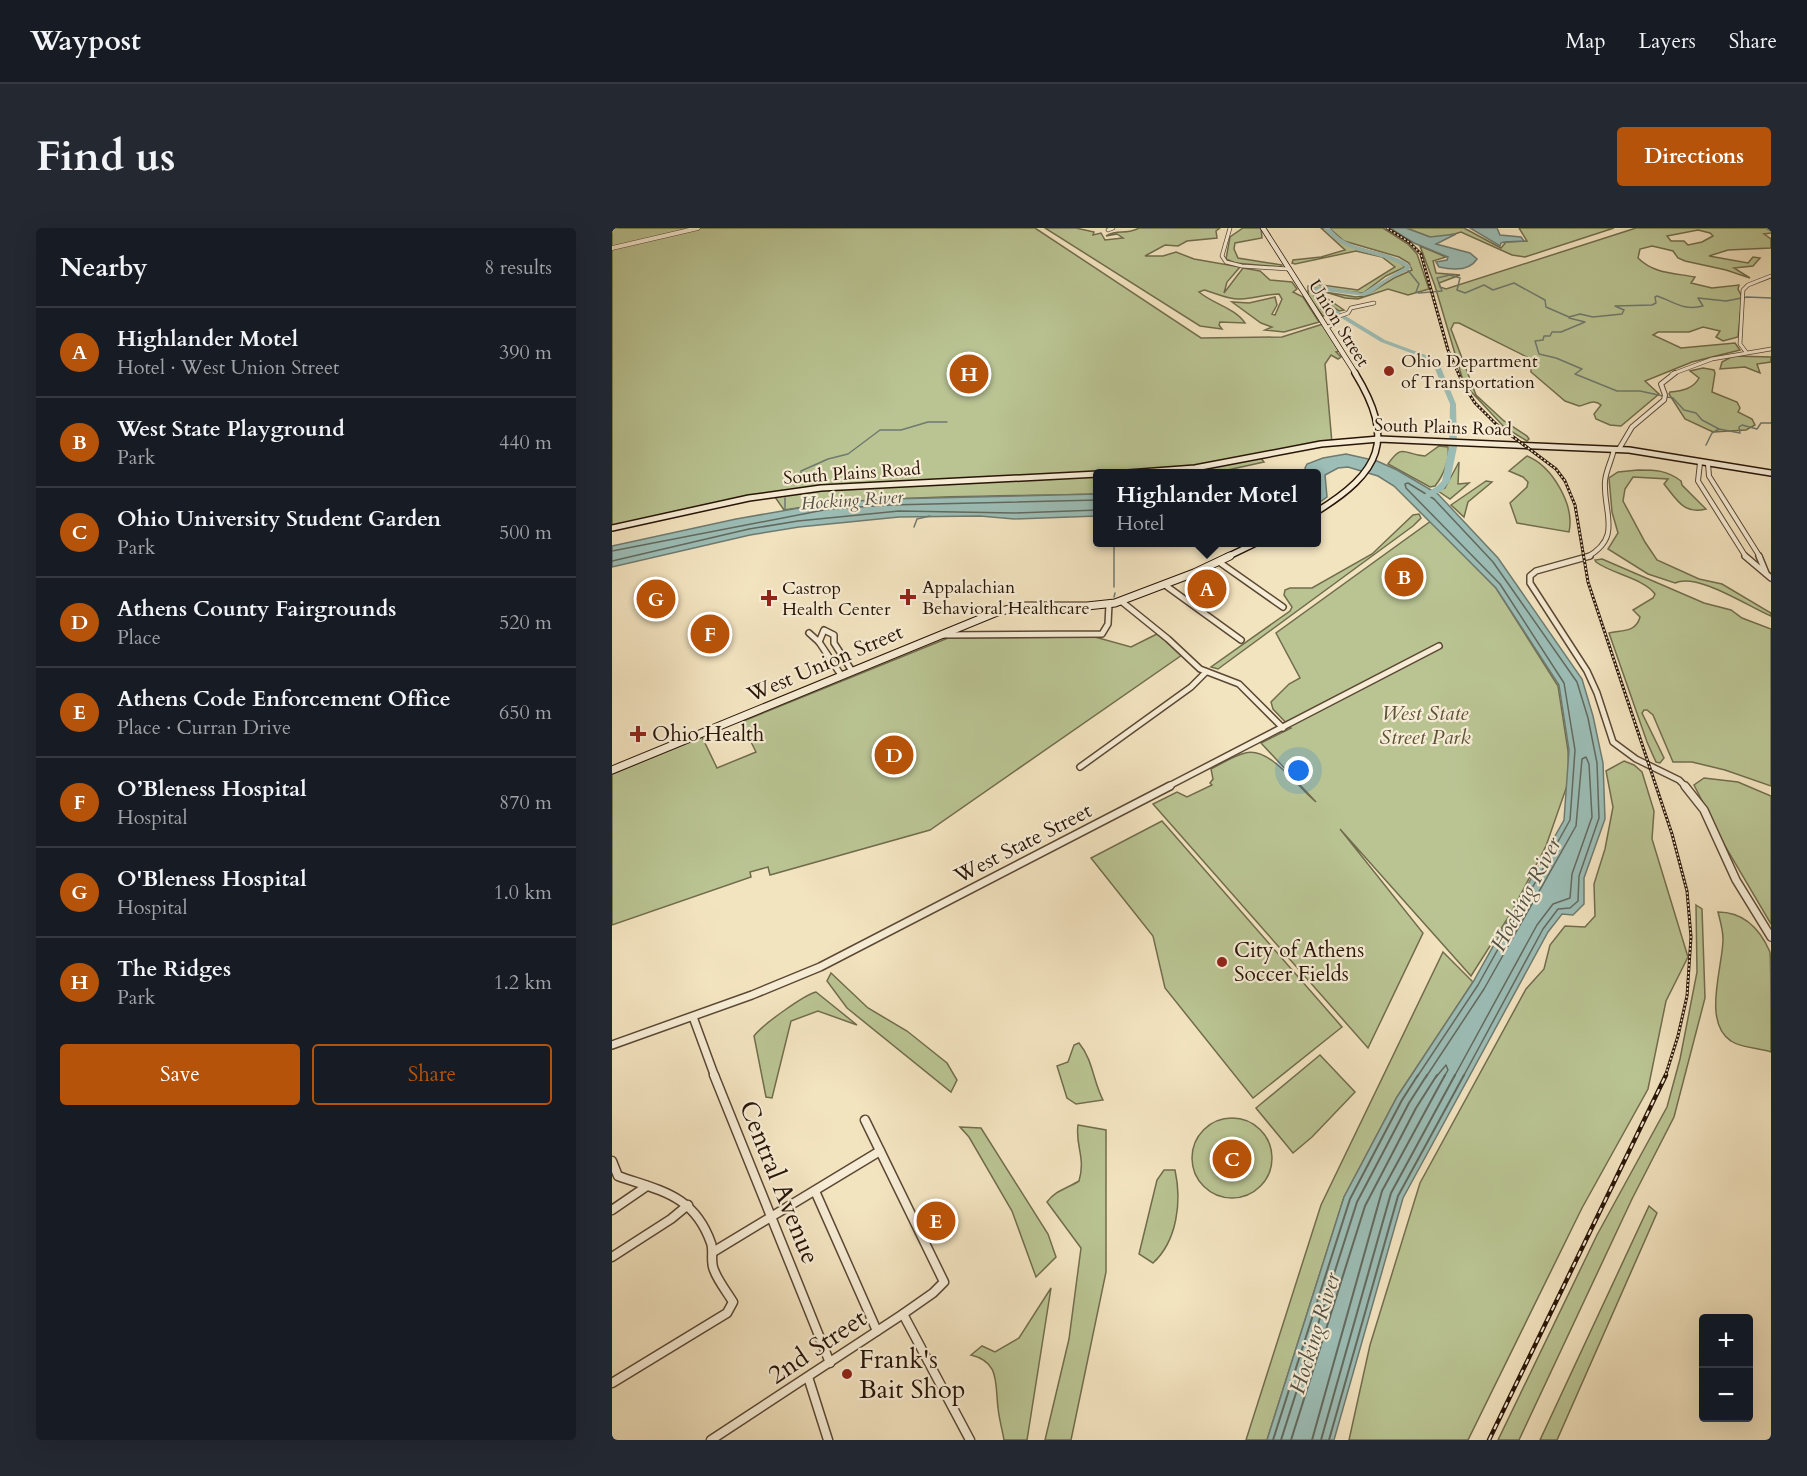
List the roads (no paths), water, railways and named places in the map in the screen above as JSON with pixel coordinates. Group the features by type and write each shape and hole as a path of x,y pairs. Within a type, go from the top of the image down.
{"main road":[{"name":"Union Street","path":"1263,228 1369,397 1376,412 1379,439"},
{"name":"South Plains Road","path":"1177,469 1202,467 1321,444 1379,439 1616,449 1771,473"},
{"path":"1321,509 1340,497 1361,476 1375,452 1379,439"},
{"name":"South Plains Road","path":"612,528 748,498 821,488 1093,474"},
{"name":"West Union Street","path":"612,770 1005,609 1109,604 1121,601 1165,585 1250,547"}],"street":[{"path":"612,248 698,228"},
{"path":"1108,230 1113,228"},
{"path":"1230,228 1222,258 1227,262 1240,266 1288,269"},
{"path":"1746,352 1740,344 1745,287 1771,276"},
{"path":"1326,327 1332,325 1334,318 1348,313 1351,308 1374,303"},
{"path":"1771,349 1710,360 1676,372 1661,384 1665,397 1634,423 1616,449 1605,482 1611,524 1607,540 1587,558 1536,571 1530,576 1530,583 1587,671 1597,693 1613,742 1636,759 1679,780 1694,795 1704,810 1736,880 1771,937"},
{"path":"1700,463 1698,481 1737,546 1746,559 1771,578"},
{"path":"1708,465 1709,476 1771,578"},
{"path":"1219,562 1282,607"},
{"path":"1165,585 1241,640"},
{"path":"1121,601 1206,672 1239,684 1284,728"},
{"path":"940,635 1102,634 1106,631 1109,619 1109,604"},
{"path":"819,642 824,630 834,635 834,644 852,671"},
{"path":"809,633 819,642 841,675"},
{"name":"West State Street","path":"612,1045 765,990 846,956 886,933 1439,646"},
{"path":"829,656 839,652"},
{"path":"1080,767 1191,687 1206,672"},
{"name":"Central Avenue","path":"693,1017 830,1363"},
{"path":"713,1252 880,1151 865,1120"},
{"name":"2nd Street","path":"711,1440 903,1314 933,1293 944,1282 880,1151"},
{"path":"612,1161 618,1176 676,1196 688,1205 701,1222 712,1246 713,1269 732,1300 731,1309 727,1313 612,1383"},
{"path":"612,1210 647,1186"},
{"path":"815,1191 877,1331"},
{"path":"612,1257 671,1219 688,1205"},
{"path":"903,1314 970,1440"},
{"path":"808,1377 828,1440"}],"water":[{"path":"1390,228 1406,228 1430,237 1456,234 1436,244 1470,253 1477,259 1465,268 1439,267 1436,262 1447,260 1448,257 1414,243"},
{"path":"1470,228 1497,228 1500,235 1521,237 1524,241 1504,242 1500,246"},
{"name":"Hocking River","path":"1346,454 1377,461 1397,470 1438,494 1498,558 1582,679 1603,763 1605,819 1584,878 1584,904 1573,915 1562,914 1548,932 1403,1198 1334,1440 1267,1440 1344,1197 1397,1097 1473,982 1564,820 1569,750 1559,685 1496,588 1394,486 1378,476 1348,467 1338,468 1325,475 1327,497 1321,501 1321,469 1305,468 1307,464 1323,458"},
{"path":"1093,494 1093,516 1014,519 980,516 899,517 799,527 750,535 612,567 612,546 736,519 828,503 888,499"}],"waterway":[{"path":"1327,228 1334,237 1353,248 1388,256 1408,266 1407,269 1362,295 1322,288 1314,289 1321,301 1337,313 1383,341 1429,358 1438,368 1453,404 1453,447 1446,481 1440,488 1426,496"},
{"path":"1407,269 1419,284 1416,292 1419,293 1442,291 1437,278 1450,275 1460,278 1457,290 1465,293 1484,285 1493,290 1514,283 1545,300 1546,307 1569,317 1580,314 1593,317 1622,314 1624,310 1615,306 1652,305 1656,303 1655,297 1657,296 1690,307 1703,306 1698,298 1726,301 1747,297 1771,298"},
{"path":"1569,318 1585,322 1561,332 1552,332 1550,336 1544,336 1543,340 1535,341 1539,354 1556,358 1582,369 1575,374 1617,391 1640,391 1663,396"},
{"path":"1667,397 1673,398 1684,410 1696,413 1702,420 1719,429"},
{"path":"802,478 801,471 828,459 848,454 880,430 901,430 928,422 947,422"},
{"path":"1719,429 1740,433 1739,427 1742,425 1757,429 1761,423 1771,423"},
{"path":"1706,445 1712,433 1719,429"},
{"path":"785,498 785,509"},
{"path":"914,527 917,519 930,516"},
{"path":"1114,547 1114,587"},
{"path":"1114,597 1115,593"}],"railway":[{"path":"1387,228 1409,242 1421,254 1448,350 1464,386 1475,403 1496,424 1556,469 1565,481 1575,505 1588,582 1672,834 1687,891 1691,937 1687,996 1665,1077"},
{"path":"1489,1440 1666,1075"}],"place":[{"name":"Ohio Department of Transportation","path":"1389,371"},
{"name":"The Ridges","path":"969,374"},
{"name":"West State Playground","path":"1404,577"},
{"name":"Highlander Motel","path":"1207,589"},
{"name":"Appalachian Behavioral Healthcare","path":"908,597"},
{"name":"Castrop Health Center","path":"769,598"},
{"name":"O'Bleness Hospital","path":"656,599"},
{"name":"O’Bleness Hospital","path":"710,634"},
{"name":"Ohio Health","path":"638,734"},
{"name":"Athens County Fairgrounds","path":"894,755"},
{"name":"City of Athens Soccer Fields","path":"1222,962"},
{"name":"Ohio University Student Garden","path":"1232,1159"},
{"name":"Athens Code Enforcement Office","path":"936,1221"},
{"name":"Frank's Bait Shop","path":"847,1374"}],"park label":[{"name":"West State Street Park","path":"1425,725"}]}
